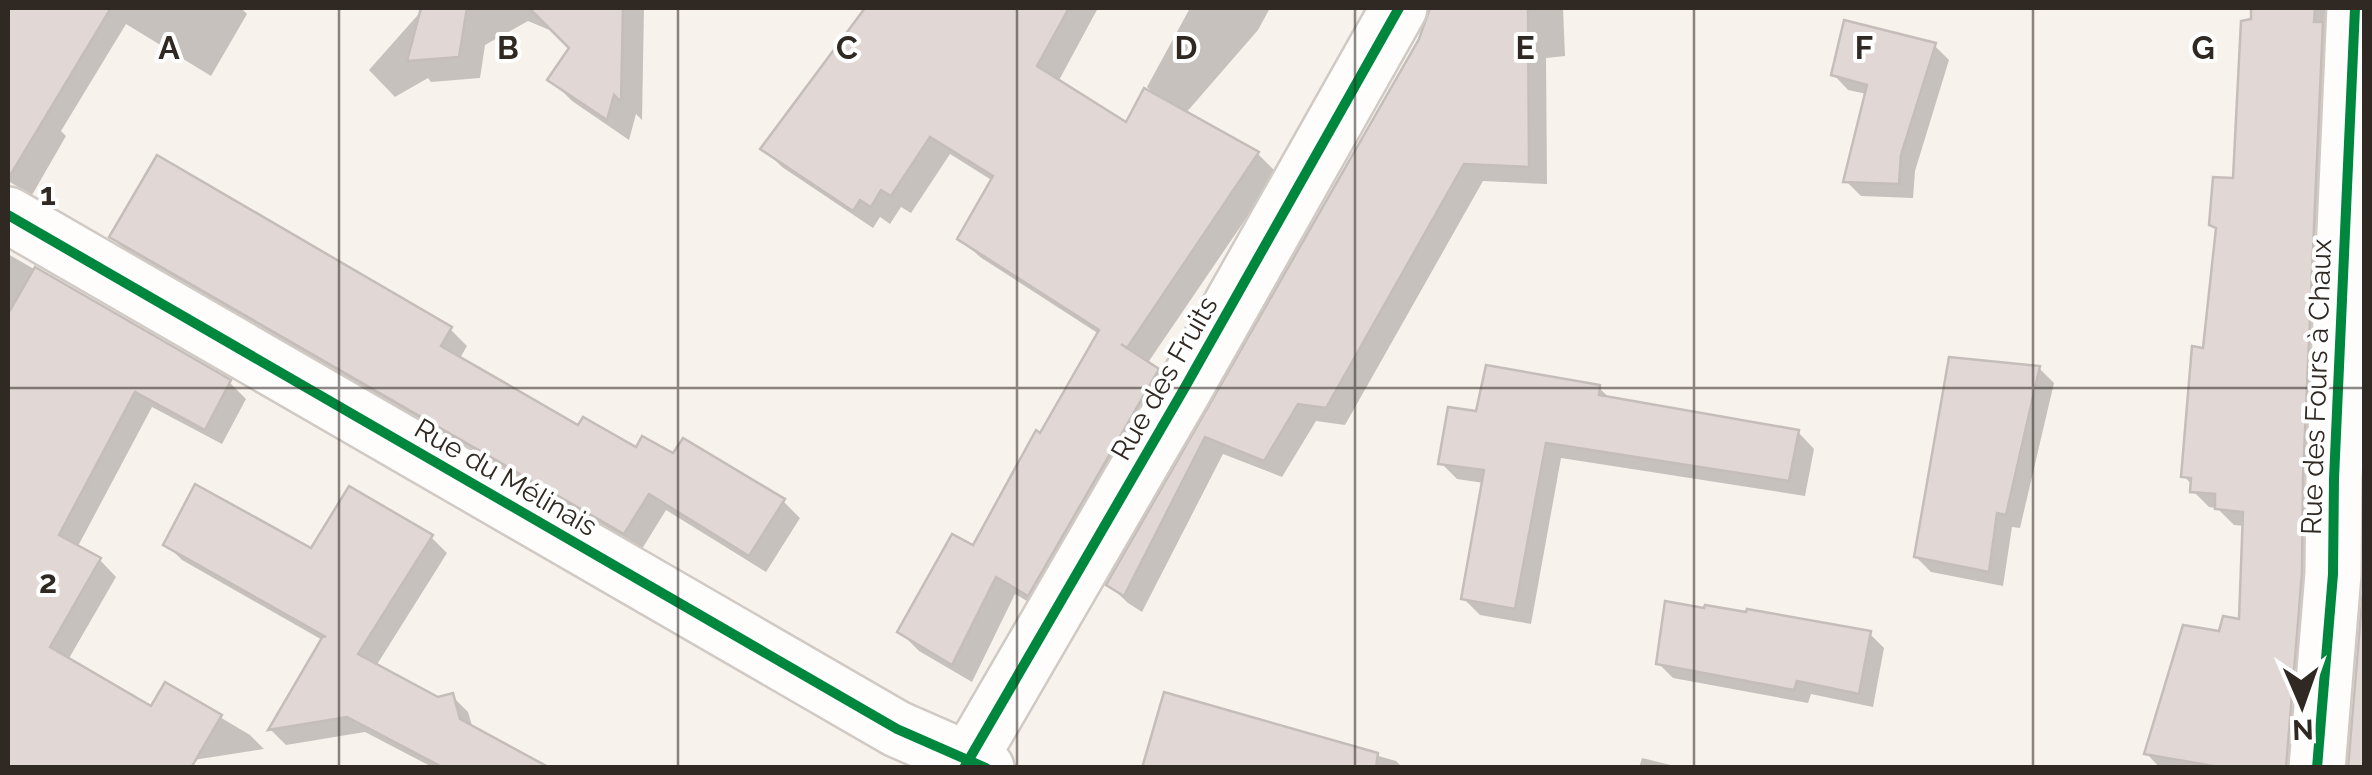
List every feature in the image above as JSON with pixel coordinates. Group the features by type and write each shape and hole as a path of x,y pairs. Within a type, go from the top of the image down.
{"street":[{"name":"Rue des Fruits","path":"973,765 1399,8"},
{"name":"Rue des Fours à Chaux","path":"2317,768 2333,574 2355,8"},
{"name":"Rue du Mélinais","path":"8,215 897,729 973,765"}],"building":[{"path":"8,8 111,8 8,179"},
{"path":"421,8 467,8 459,57 407,61"},
{"path":"529,8 623,8 621,102 614,95 607,120 547,80 569,48"},
{"path":"865,8 1069,8 1037,66 1126,122 1144,88 1259,152 1127,348 1159,369 1028,596 996,577 952,665 897,632 952,534 973,545 1036,430 1040,433 1099,330 957,239 993,176 930,137 891,196 881,190 871,207 860,200 853,211 760,149"},
{"path":"1430,8 1528,8 1529,167 1464,164 1326,408 1298,404 1264,461 1205,437 1124,596 1106,585 1419,39"},
{"path":"2251,8 2315,8 2314,22 2323,22 2302,573 2286,768 2225,768 2144,754 2183,625 2219,631 2223,616 2239,619 2243,512 2215,509 2215,494 2190,492 2191,478 2181,477 2192,346 2203,348 2216,228 2209,225 2213,177 2233,178 2241,21 2251,19"},
{"path":"1844,20 1936,43 1901,155 1899,184 1843,182 1867,85 1831,75"},
{"path":"157,155 452,327 441,346 578,425 583,417 636,447 642,436 673,453 683,438 785,499 749,556 649,494 624,534 109,237"},
{"path":"35,267 231,380 205,430 135,392 59,535 101,558 50,647 151,706 165,682 222,715 191,768 8,768 8,314"},
{"path":"1949,357 2040,366 2006,515 1997,513 1989,572 1914,557"},
{"path":"1486,365 1600,385 1599,395 1799,430 1789,481 1546,443 1515,609 1461,599 1484,470 1438,464 1448,407 1476,411"},
{"path":"195,484 311,548 349,486 433,535 358,654 438,697 453,693 460,719 550,768 444,768 347,717 268,730 323,636 326,637 163,545"},
{"path":"2364,577 2364,768 2348,768"},
{"path":"1665,601 1704,608 1705,605 1746,612 1747,609 1871,631 1859,694 1797,681 1794,690 1656,664"},
{"path":"1164,692 1378,753 1376,768 1142,768"}],"cycle path":[{"path":"964,768 1399,8"},
{"path":"2317,768 2333,574 2355,8"},
{"path":"8,215 897,729 986,768"}]}
